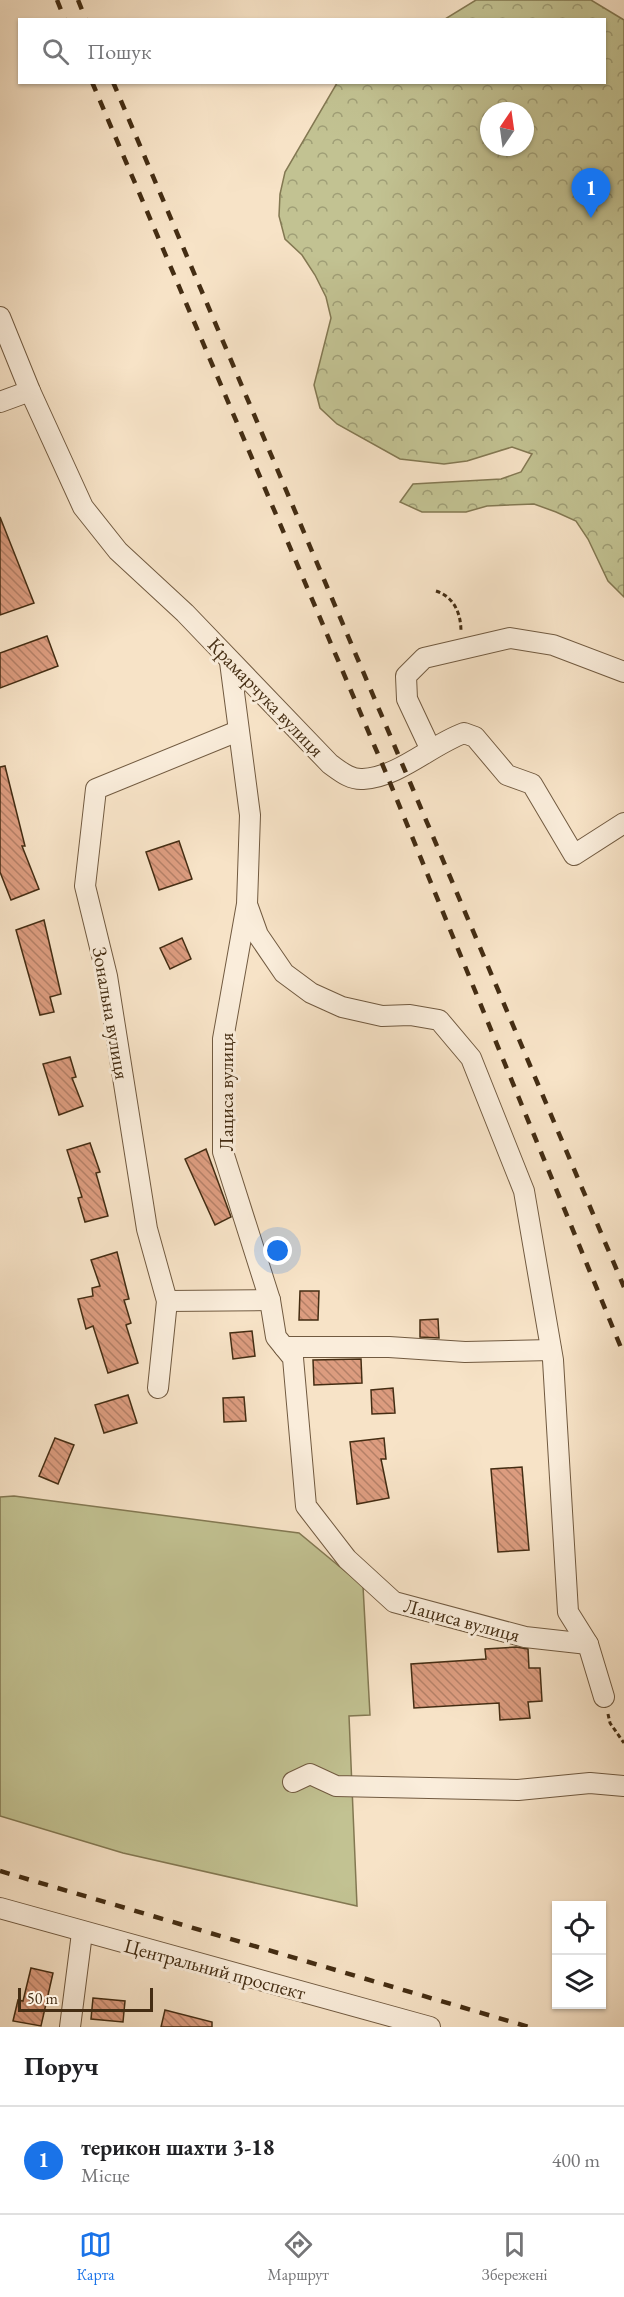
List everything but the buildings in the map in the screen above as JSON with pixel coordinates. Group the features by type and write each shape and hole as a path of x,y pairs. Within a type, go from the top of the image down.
{"street":[{"name":"Крамарчука вулиця","path":"1,324 84,507 118,551 185,613 230,662 274,702 330,764 346,775 362,779 386,773 430,748 464,733 475,737 507,776 532,784 574,855 624,823"},
{"path":"0,402 30,391"},
{"path":"430,748 407,699 406,676 424,658 510,638 553,645 624,672"},
{"name":"Лациса вулиця","path":"230,662 250,815 247,904 222,1039 223,1152 270,1300 276,1337 293,1358 306,1506 347,1559 394,1602 525,1637 588,1644"},
{"name":"Зональна вулиця","path":"158,1388 167,1301 147,1229 107,976 85,886 96,789 238,731"},
{"path":"247,904 258,935 284,973 311,993 342,1007 382,1016 410,1015 439,1020 471,1058 524,1191 551,1350 568,1612 588,1644 604,1697"},
{"path":"167,1301 270,1300"},
{"path":"284,1347 389,1347 465,1353 551,1350"},
{"path":"293,1782 310,1774 336,1786 518,1790 590,1783 624,1786"},
{"name":"Центральний проспект","path":"0,1908 430,2027"},
{"path":"70,2027 82,1932"}],"path":[{"path":"436,591 448,595 458,610 462,628 461,648"},
{"path":"604,1697 610,1723 624,1743"}],"green space":[{"path":"476,0 591,0 624,20 624,597 608,581 588,539 576,521 556,512 534,504 487,506 466,512 422,512 400,502 413,484 501,479 521,472 532,454 512,447 467,461 444,464 400,459 337,424 320,408 314,385 331,318 326,297 315,275 302,255 285,239 279,216 280,194 285,172 336,84 606,84 606,18 447,18"},
{"path":"14,1496 299,1533 363,1586 370,1715 349,1716 357,1906 123,1853 0,1816 0,1497"}],"railway":[{"path":"57,0 64,18"},
{"path":"78,0 85,18"},
{"path":"93,84 386,773 624,1355"},
{"path":"114,84 624,1287"},
{"path":"0,1871 529,2027"}],"place":[{"name":"терикон шахти 3-18","path":"591,218"}]}
